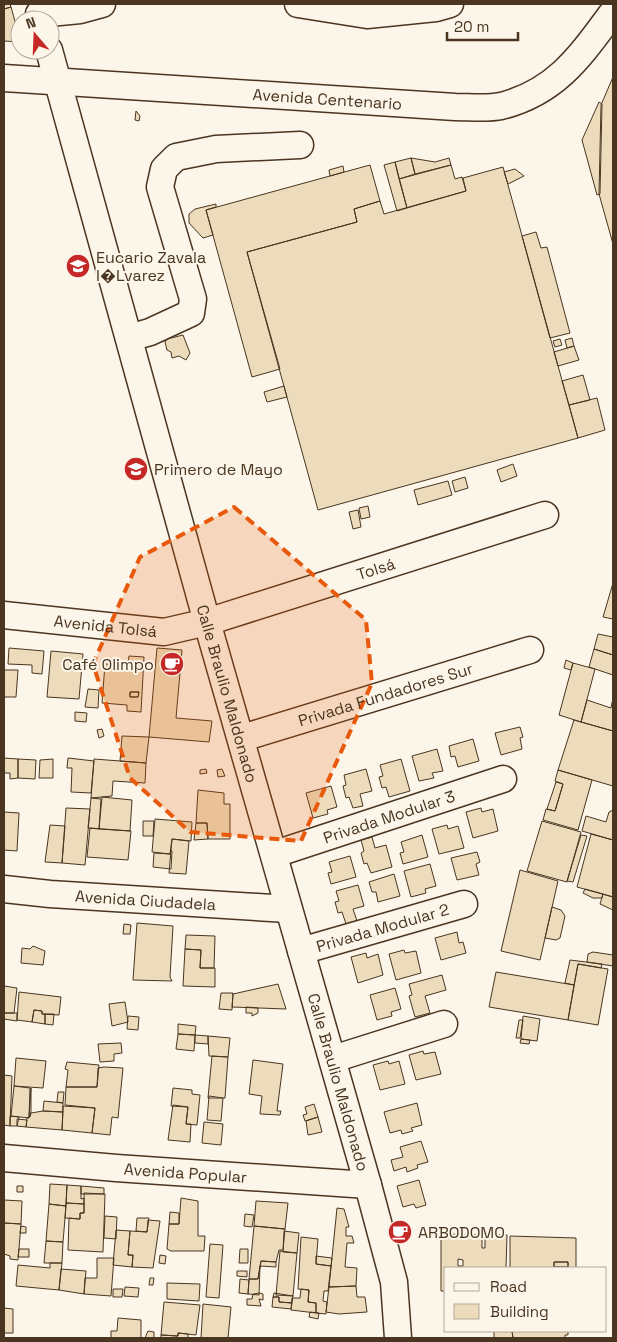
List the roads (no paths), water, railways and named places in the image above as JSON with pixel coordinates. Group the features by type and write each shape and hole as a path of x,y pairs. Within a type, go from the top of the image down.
{"street":[{"path":"60,11 80,10 102,4"},
{"path":"298,4 367,15 436,8 450,4"},
{"name":"Avenida Centenario","path":"4,78 455,107 500,106 536,94 571,67 613,12"},
{"name":"Calle Braulio Maldonado","path":"52,60 207,622 242,738 275,854 288,909 368,1184 394,1282 398,1338"},
{"path":"129,338 150,332 191,313 194,299 160,187 164,168 176,157 216,148 300,145"},
{"name":"Tolsá","path":"207,622 545,515"},
{"name":"Avenida Tolsá","path":"4,615 164,632 207,622"},
{"name":"Privada Fundadores Sur","path":"242,738 530,650"},
{"name":"Privada Modular 3","path":"275,854 503,780"},
{"name":"Avenida Ciudadela","path":"4,889 50,894 288,909"},
{"name":"Privada Modular 2","path":"301,951 464,904"},
{"path":"333,1059 444,1024"},
{"name":"Avenida Popular","path":"4,1158 116,1168 368,1184"}],"place":[{"name":"Eucario Zavala I�Lvarez","path":"78,266"},
{"name":"Primero de Mayo","path":"136,469"},
{"name":"Café Olimpo","path":"172,664"},
{"name":"ARBODOMO","path":"400,1232"}]}
